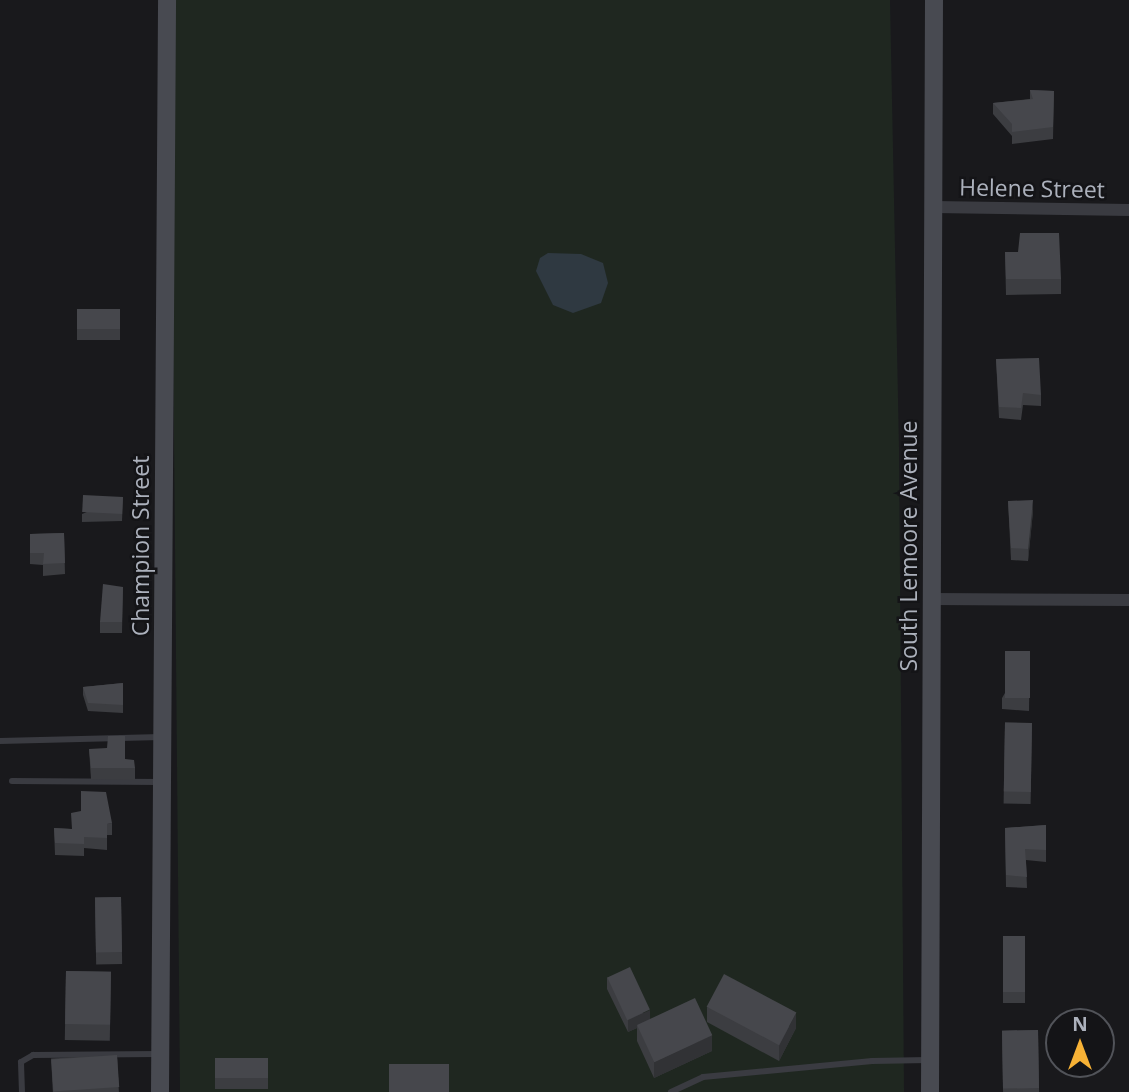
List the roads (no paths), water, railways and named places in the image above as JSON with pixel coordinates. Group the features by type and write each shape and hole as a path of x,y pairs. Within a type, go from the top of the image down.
{"street":[{"name":"Champion Street","path":"160,1092 167,0"},
{"name":"South Lemoore Avenue","path":"930,1092 934,0"},
{"name":"Helene Street","path":"934,207 1129,210"},
{"path":"932,598 1129,600"}],"lane":[{"path":"0,741 163,737"},
{"path":"12,781 161,782"},
{"path":"22,1092 21,1062 33,1055 160,1054"},
{"path":"671,1092 703,1077 872,1061 930,1060"}]}
